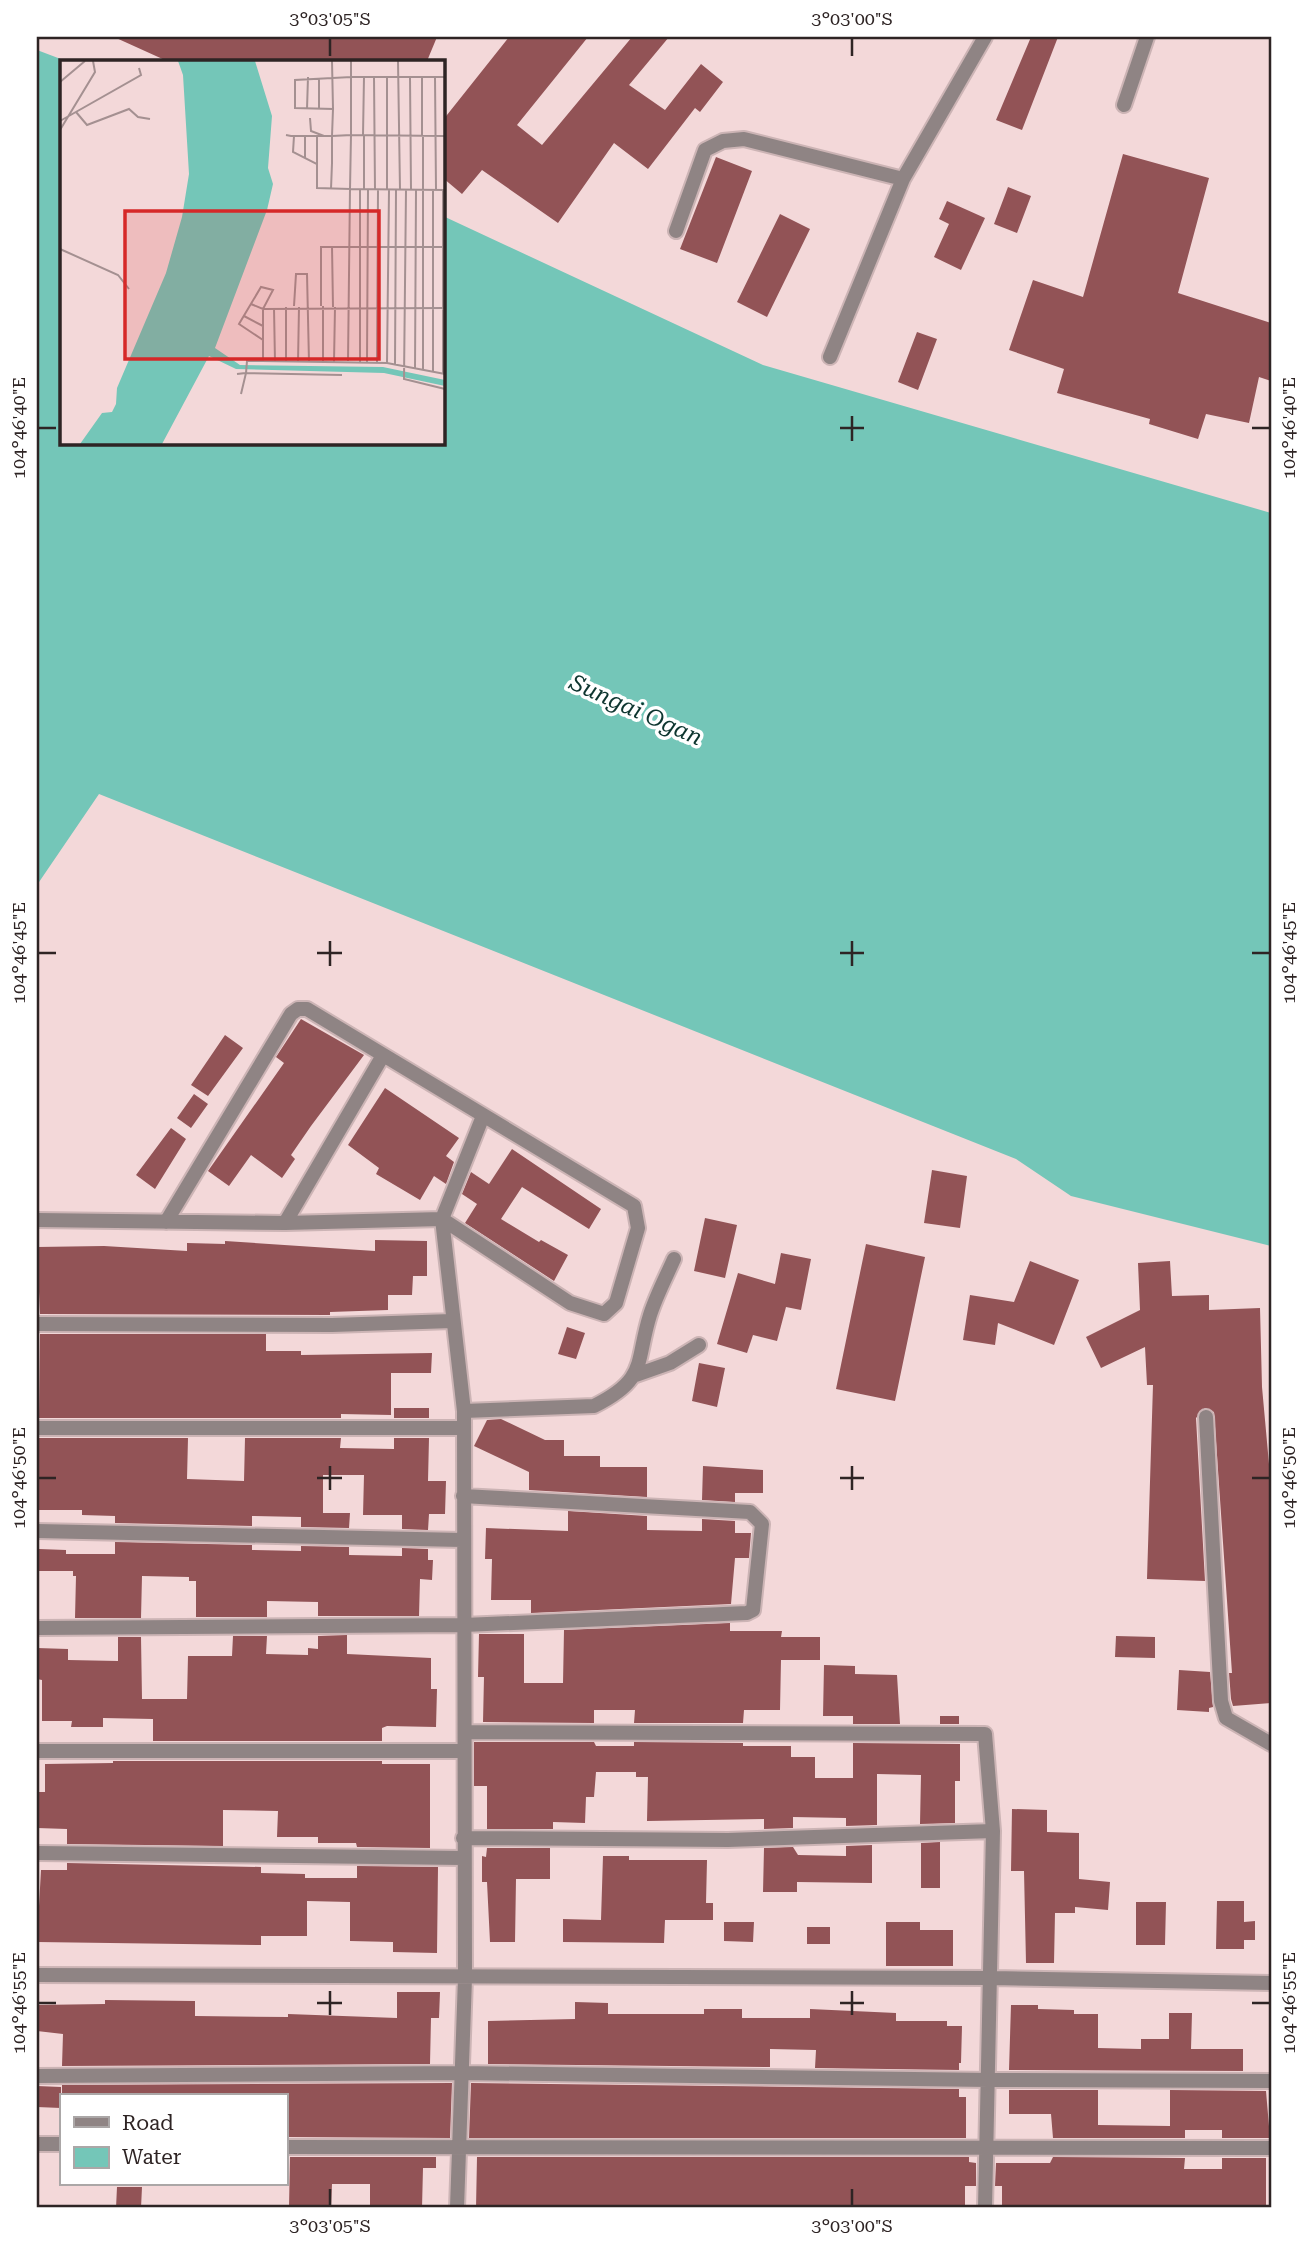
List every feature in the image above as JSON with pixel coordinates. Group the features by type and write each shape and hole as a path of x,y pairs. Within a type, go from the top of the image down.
{"street":[{"path":"830,357 903,179 985,37"},
{"path":"1124,105 1147,37"},
{"path":"676,231 705,150 723,141 744,139 903,179"},
{"path":"37,1220 166,1222 285,1223 442,1219 570,1303 604,1314 616,1303 638,1228 634,1206 382,1057 307,1009 299,1009 290,1014 166,1222"},
{"path":"285,1223 382,1057"},
{"path":"457,2208 465,1978 462,1540 464,1411 442,1219 483,1116"},
{"path":"636,1375 650,1315 674,1259"},
{"path":"37,1324 332,1325 452,1321"},
{"path":"464,1411 594,1406 612,1397 636,1375 670,1363 699,1345"},
{"path":"1206,1417 1221,1701 1226,1718 1271,1744"},
{"path":"37,1429 463,1429"},
{"path":"37,1628 464,1625 747,1613 753,1610 762,1524 750,1512 463,1496"},
{"path":"37,1531 462,1540"},
{"path":"465,1732 980,1732 988,1737 993,1831 992,1978 985,2208"},
{"path":"37,1751 464,1751"},
{"path":"463,1838 728,1840 993,1831"},
{"path":"37,1853 463,1858"},
{"path":"37,1975 992,1978 1271,1983"},
{"path":"37,2076 462,2073 1271,2081"},
{"path":"37,2144 60,2144"},
{"path":"287,2147 1271,2148"}],"water":[{"name":"Sungai Ogan","path":"37,50 63,60 60,60 60,444 444,444 444,216 763,365 1271,513 1271,1246 1071,1196 1016,1159 99,794 37,885"}],"building":[{"path":"114,37 437,37 427,60 165,60"},
{"path":"509,37 588,37 517,125 542,145 632,37 669,37 629,85 665,110 701,64 723,82 700,112 695,108 648,169 614,143 558,223 482,170 462,194 444,179 444,119"},
{"path":"1031,37 1058,37 1022,130 996,120"},
{"path":"1123,154 1209,178 1178,293 1271,323 1271,381 1259,377 1249,423 1206,414 1198,439 1149,424 1150,419 1057,393 1064,369 1009,350 1033,280 1083,297"},
{"path":"716,157 752,171 717,263 680,249"},
{"path":"1008,187 1031,196 1017,233 994,224"},
{"path":"947,201 985,218 961,270 934,257 949,224 939,219"},
{"path":"780,214 810,229 767,317 737,302"},
{"path":"917,332 937,339 918,390 898,382"},
{"path":"301,1019 364,1055 291,1155 295,1159 282,1178 251,1155 229,1186 208,1171 284,1063 276,1057"},
{"path":"225,1035 243,1048 208,1096 191,1085"},
{"path":"385,1088 459,1138 446,1156 454,1162 446,1184 434,1176 420,1200 376,1174 379,1168 348,1145"},
{"path":"194,1094 208,1104 191,1128 177,1118"},
{"path":"171,1128 186,1139 155,1189 136,1175"},
{"path":"512,1149 601,1209 589,1229 522,1187 501,1219 539,1242 541,1240 568,1255 554,1281 465,1223 477,1204 462,1194 471,1172 489,1184"},
{"path":"932,1170 967,1176 960,1228 924,1223"},
{"path":"705,1218 737,1225 725,1278 694,1271"},
{"path":"375,1240 427,1241 427,1276 413,1276 412,1295 388,1295 388,1310 330,1312 330,1315 40,1314 37,1247 104,1246 187,1251 187,1243 225,1244 225,1241 375,1251"},
{"path":"866,1244 925,1257 895,1401 836,1389"},
{"path":"781,1253 811,1259 801,1310 786,1307 777,1341 753,1335 747,1353 717,1344 738,1273 775,1284"},
{"path":"1030,1261 1079,1280 1054,1345 998,1323 995,1345 963,1340 970,1295 1014,1302"},
{"path":"1170,1261 1172,1296 1209,1295 1209,1310 1260,1308 1262,1387 1271,1486 1271,1703 1233,1706 1231,1699 1229,1673 1232,1673 1214,1412 1205,1408 1196,1418 1205,1581 1147,1579 1153,1385 1147,1385 1145,1347 1101,1368 1086,1337 1140,1310 1138,1263"},
{"path":"567,1327 585,1333 576,1359 558,1354"},
{"path":"40,1334 266,1334 266,1351 301,1351 301,1355 432,1353 431,1373 391,1373 391,1415 341,1414 341,1418 39,1418"},
{"path":"699,1363 725,1368 717,1407 692,1401"},
{"path":"394,1408 429,1408 429,1418 394,1418"},
{"path":"501,1419 545,1440 564,1440 564,1456 600,1456 600,1467 647,1467 647,1497 529,1490 529,1472 474,1446 487,1420"},
{"path":"39,1438 188,1438 187,1479 244,1481 245,1438 341,1438 340,1448 394,1449 394,1438 429,1438 428,1481 446,1481 445,1514 429,1514 428,1530 402,1529 402,1515 363,1515 364,1475 323,1475 323,1513 350,1513 349,1528 301,1527 301,1517 252,1516 252,1526 115,1523 115,1516 82,1515 82,1510 39,1510"},
{"path":"703,1466 763,1470 763,1493 735,1493 735,1502 702,1500"},
{"path":"568,1511 647,1516 647,1530 702,1531 702,1519 735,1521 735,1533 751,1533 749,1558 735,1558 731,1604 531,1613 531,1600 491,1600 492,1559 485,1559 486,1528 568,1531"},
{"path":"115,1542 252,1545 252,1550 301,1551 301,1546 349,1547 349,1555 402,1556 402,1548 428,1549 428,1560 433,1560 432,1580 420,1579 419,1616 318,1616 318,1602 267,1601 267,1617 196,1617 196,1581 189,1581 189,1577 142,1576 141,1618 75,1618 76,1576 73,1576 73,1571 38,1571 39,1549 66,1550 66,1554 115,1554"},
{"path":"730,1623 730,1631 782,1631 781,1637 820,1637 820,1660 781,1660 780,1710 744,1710 743,1723 634,1723 635,1710 594,1710 594,1723 483,1722 484,1677 478,1677 479,1634 524,1634 524,1683 563,1683 564,1630"},
{"path":"347,1635 347,1654 431,1658 431,1689 437,1689 436,1727 387,1726 382,1728 382,1741 153,1741 153,1719 103,1718 103,1727 71,1727 72,1721 42,1721 42,1680 37,1679 37,1648 68,1649 68,1660 118,1661 118,1637 141,1637 142,1699 187,1699 188,1656 232,1656 233,1636 267,1636 266,1654 308,1655 308,1648 318,1649 318,1636"},
{"path":"1116,1636 1155,1637 1155,1658 1115,1657"},
{"path":"824,1665 855,1666 855,1674 897,1675 900,1724 853,1724 853,1716 823,1716"},
{"path":"1179,1670 1210,1672 1213,1707 1209,1708 1209,1712 1177,1710"},
{"path":"940,1716 959,1716 959,1724 940,1724"},
{"path":"474,1742 594,1742 596,1746 634,1746 634,1742 791,1746 791,1757 815,1757 815,1778 853,1778 853,1743 960,1744 960,1781 955,1781 955,1823 920,1824 921,1775 877,1774 877,1825 846,1826 846,1818 793,1817 793,1828 764,1829 764,1819 647,1821 648,1777 636,1777 636,1772 596,1772 594,1797 586,1797 585,1823 553,1822 553,1829 487,1829 487,1786 474,1786"},
{"path":"113,1761 382,1761 382,1764 430,1764 430,1848 357,1847 356,1843 318,1843 318,1837 277,1837 278,1811 223,1810 223,1846 67,1844 67,1829 37,1828 37,1792 45,1792 45,1764"},
{"path":"1012,1809 1047,1810 1047,1832 1079,1833 1079,1879 1110,1882 1108,1910 1075,1907 1075,1913 1055,1913 1054,1963 1026,1963 1024,1871 1011,1871"},
{"path":"940,1842 940,1888 921,1888 921,1843"},
{"path":"872,1845 872,1883 797,1882 797,1892 763,1892 764,1848 793,1847 798,1855 846,1856 846,1846"},
{"path":"487,1848 550,1848 550,1879 516,1879 515,1942 490,1942 487,1882 482,1882 482,1856 486,1857"},
{"path":"603,1856 629,1856 629,1860 707,1860 706,1903 713,1903 713,1920 665,1920 664,1943 563,1942 563,1919 601,1920"},
{"path":"67,1863 261,1867 261,1873 305,1874 305,1878 357,1878 357,1866 438,1867 437,1953 393,1952 393,1942 350,1941 350,1902 307,1901 307,1936 261,1936 261,1945 37,1942 41,1870 67,1870"},
{"path":"1217,1901 1244,1901 1244,1922 1255,1921 1255,1940 1244,1940 1244,1949 1216,1949"},
{"path":"1136,1902 1166,1902 1165,1945 1136,1945"},
{"path":"724,1922 754,1922 753,1942 724,1941"},
{"path":"886,1922 920,1922 920,1930 953,1930 953,1966 886,1966"},
{"path":"807,1927 830,1927 830,1944 807,1944"},
{"path":"397,1992 440,1992 439,2018 431,2018 430,2064 62,2066 63,2034 37,2031 37,2005 105,2004 105,2000 195,2001 195,2016 288,2017 288,2014 397,2018"},
{"path":"575,2002 608,2003 608,2014 704,2014 704,2009 742,2009 742,2018 810,2018 810,2009 896,2013 896,2021 947,2021 947,2026 962,2026 961,2063 959,2070 815,2068 816,2050 770,2049 770,2067 488,2064 488,2021 575,2019"},
{"path":"1011,2005 1038,2005 1038,2009 1098,2014 1098,2048 1141,2049 1141,2039 1169,2039 1169,2013 1192,2013 1191,2049 1243,2049 1243,2071 1009,2070"},
{"path":"452,2083 450,2138 287,2137 287,2094 62,2094 62,2085"},
{"path":"471,2083 959,2089 959,2097 966,2097 966,2138 469,2138"},
{"path":"37,2086 61,2087 60,2108 37,2107"},
{"path":"1009,2090 1098,2090 1098,2125 1170,2126 1170,2090 1266,2091 1270,2138 1222,2138 1222,2130 1185,2130 1185,2138 1053,2138 1051,2114 1009,2114"},
{"path":"290,2157 436,2157 436,2168 423,2168 422,2208 370,2208 370,2184 332,2184 331,2208 289,2208"},
{"path":"477,2157 969,2157 969,2162 976,2163 976,2186 965,2186 965,2208 476,2208"},
{"path":"1053,2157 1185,2158 1184,2169 1222,2169 1222,2158 1266,2158 1266,2208 1002,2208 1002,2186 995,2186 996,2163 1050,2163"},
{"path":"117,2187 142,2187 141,2208 116,2208"}]}
